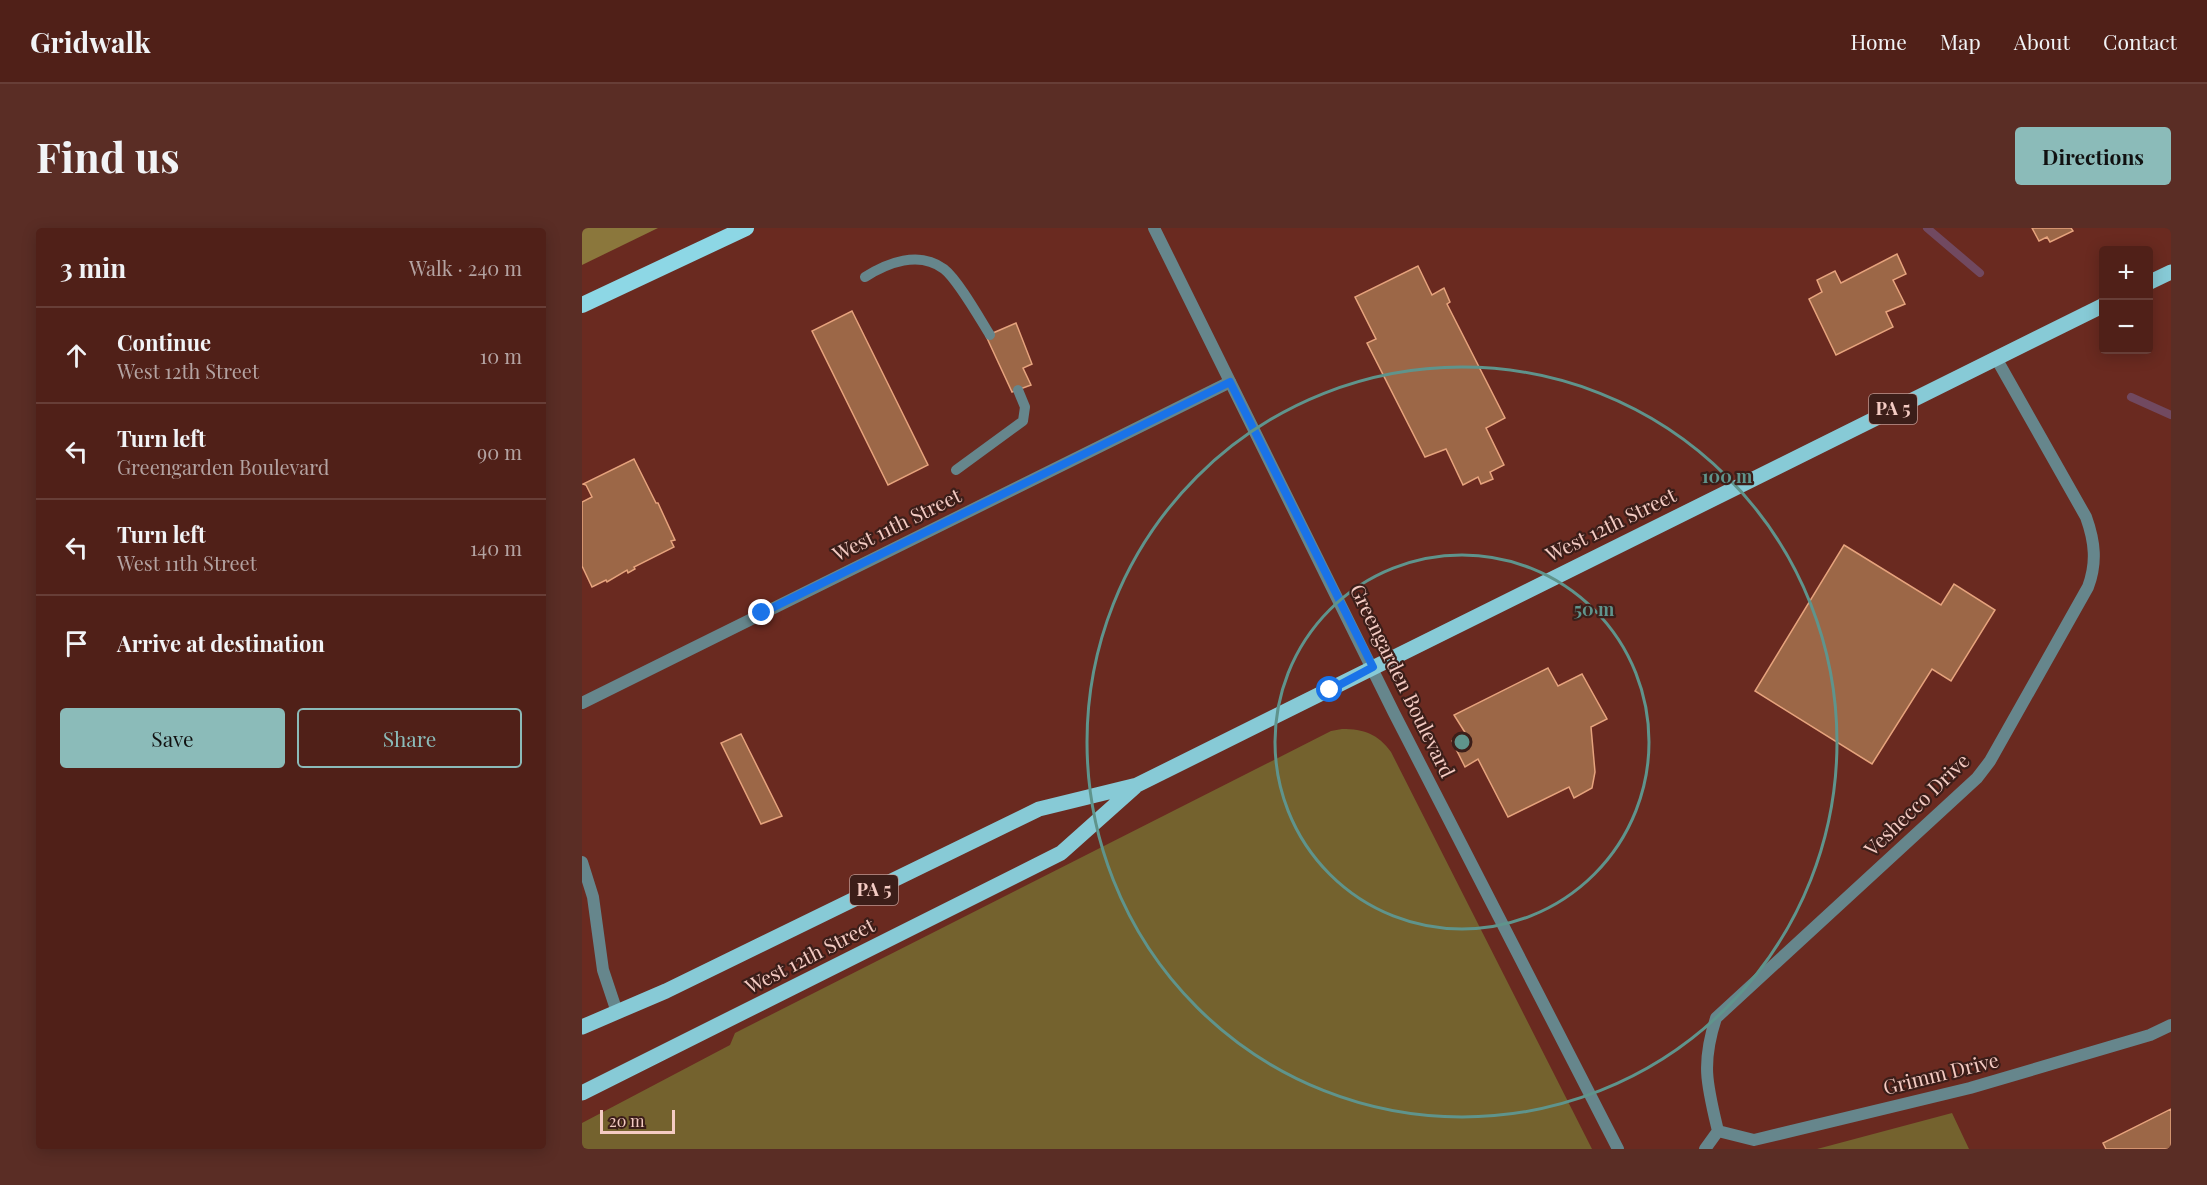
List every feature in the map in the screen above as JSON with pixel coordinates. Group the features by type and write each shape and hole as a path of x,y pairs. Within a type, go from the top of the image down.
{"highway":[{"path":"582,305 746,228"}],"main road":[{"path":"2153,281 2171,272"},
{"name":"West 12th Street","path":"582,1026 677,986 1039,809 1137,785 2099,307"},
{"name":"West 12th Street","path":"582,1093 1061,853 1137,785"}],"street":[{"name":"Greengarden Boulevard","path":"1154,228 1617,1149"},
{"name":"Veshecco Drive","path":"1718,1131 1706,1082 1707,1047 1716,1018 1977,778 1990,761 2088,587 2094,569 2095,553 2092,534 2086,518 1996,358"},
{"name":"West 11th Street","path":"582,703 1230,382"},
{"path":"582,862 591,887 603,970 618,1012"},
{"name":"Grimm Drive","path":"1718,1131 1754,1140 1970,1088 2150,1035 2171,1025"},
{"path":"1705,1149 1718,1131"}],"lane":[{"path":"865,277 885,264 904,259 927,262 944,269 990,335"},
{"path":"956,470 1023,421 1025,407 1018,390"}],"shaded area":[{"path":"582,228 658,228 582,265"},
{"path":"1342,729 1370,734 1381,741 1391,752 1592,1149 582,1149 582,1123 730,1045 735,1033 1331,731"},
{"path":"1952,1113 1969,1149 1817,1149"}],"building":[{"path":"2032,228 2071,228 2073,231 2050,242 2047,237 2039,241"},
{"path":"1897,254 1906,274 1893,280 1905,304 1886,312 1893,327 1836,355 1809,299 1822,292 1817,280 1835,271 1841,283"},
{"path":"1418,266 1432,295 1444,288 1450,302 1447,304 1505,418 1486,428 1504,465 1490,472 1493,479 1481,484 1478,477 1463,485 1446,449 1425,457 1367,343 1376,339 1355,297"},
{"path":"852,311 928,465 888,485 812,331"},
{"path":"1016,323 1032,364 1023,368 1031,385 1012,392 986,336"},
{"path":"634,459 675,540 671,541 674,547 634,567 635,569 628,573 627,570 607,582 606,580 592,587 582,566 582,502 592,497 586,485 583,484"},
{"path":"1844,545 1941,605 1954,584 1995,610 1951,681 1932,669 1872,764 1755,691"},
{"path":"1548,668 1558,686 1582,674 1607,719 1591,727 1595,772 1592,788 1574,798 1569,787 1508,817 1478,759 1465,767 1452,741 1466,734 1454,715"},
{"path":"741,734 782,816 761,824 721,743"},
{"path":"2171,1109 2171,1149 2106,1149 2103,1143"}],"waterway":[{"path":"1927,228 1980,273"},
{"path":"2131,397 2171,415"}],"route":[{"path":"762,613 1230,382 1373,667 1330,690"}]}
